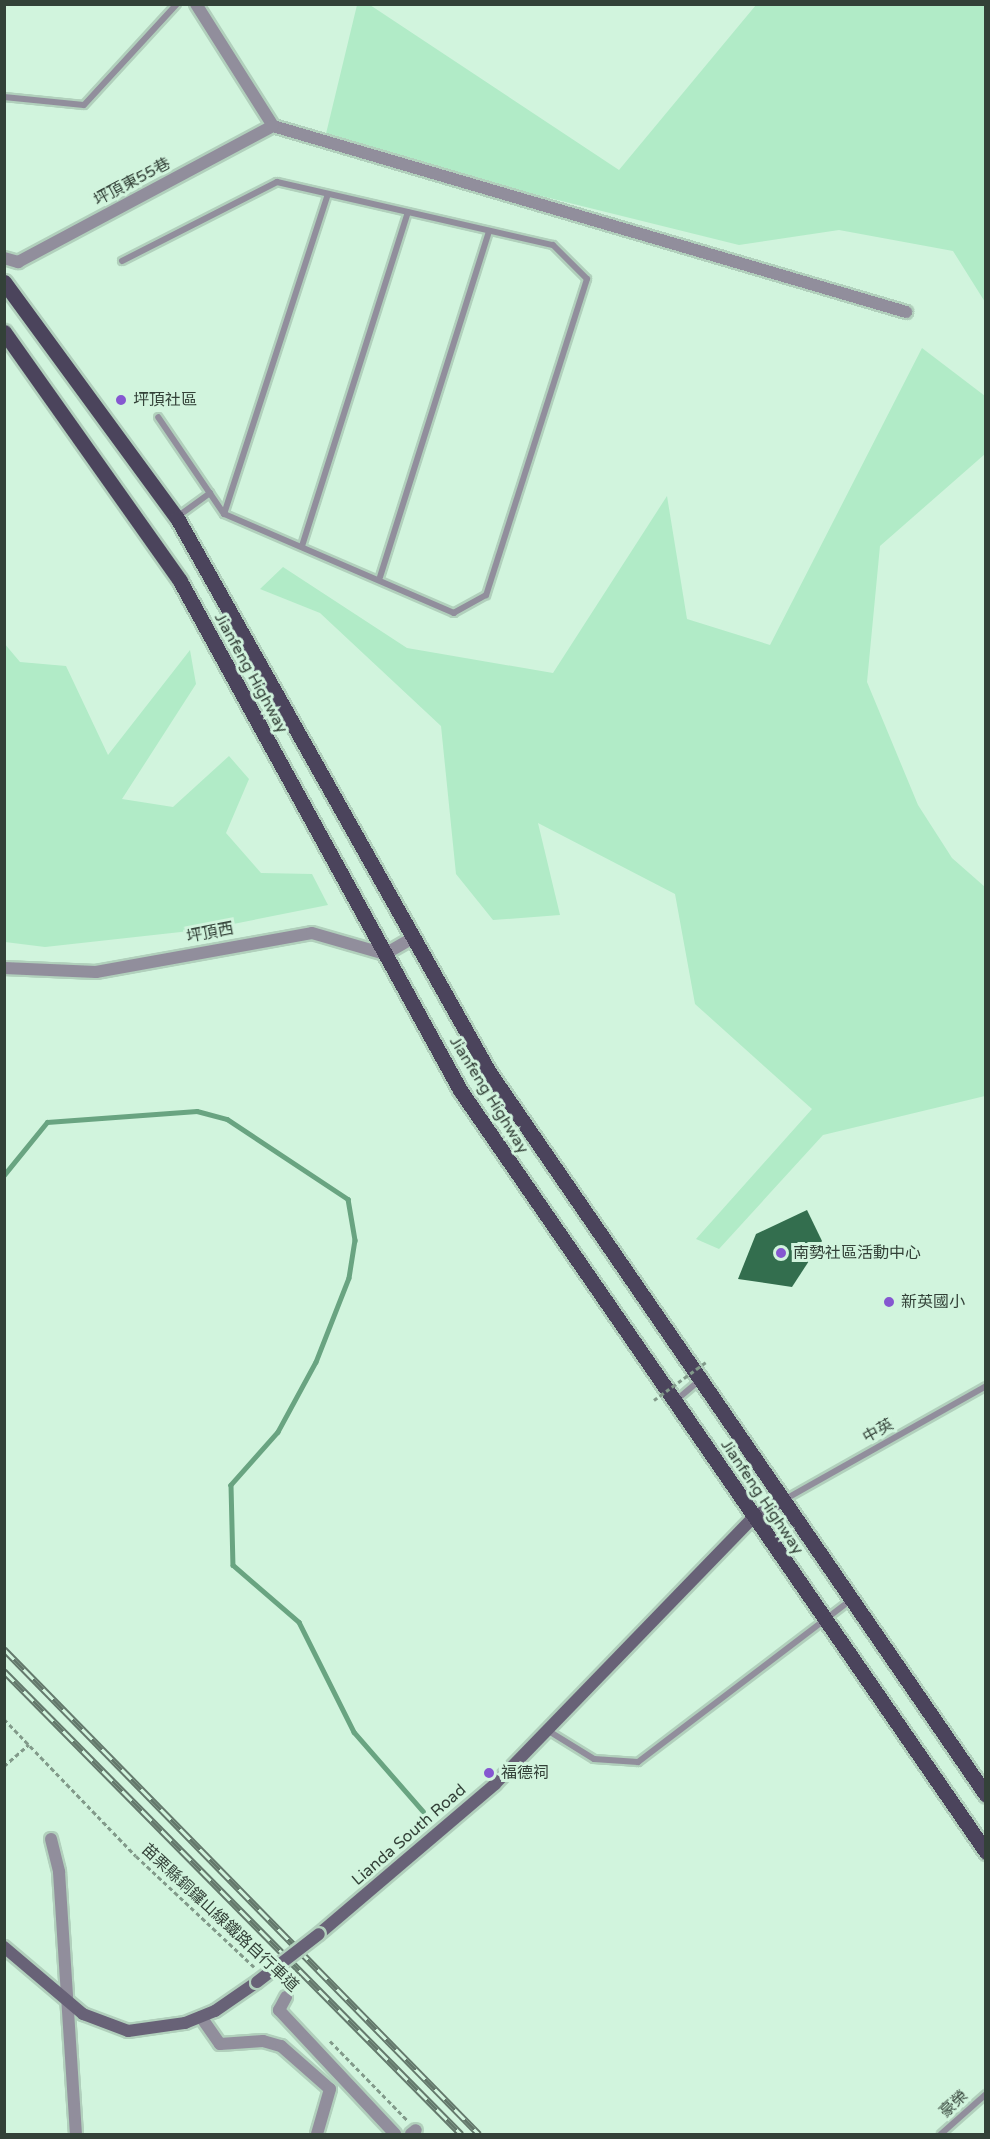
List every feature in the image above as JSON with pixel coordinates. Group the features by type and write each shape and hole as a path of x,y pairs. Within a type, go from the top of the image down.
{"main road":[{"name":"Jianfeng Highway","path":"4,282 177,518 489,1072 986,1795"},
{"name":"Jianfeng Highway","path":"4,332 180,580 460,1090 986,1852"}],"street":[{"path":"196,4 273,126 906,312"},
{"name":"坪頂東55巷","path":"4,258 18,262 273,126"},
{"name":"坪頂西","path":"4,968 96,972 312,933 385,954"},
{"path":"385,954 414,937"},
{"name":"Lianda South Road","path":"4,1947 69,2002 104,2024 128,2031 154,2030 201,2017 319,1934 495,1784 754,1517 783,1500"},
{"path":"51,1839 69,2002 76,2134"},
{"path":"286,1997 279,2010 395,2134"},
{"path":"201,2017 220,2044 263,2041 281,2046 308,2066 330,2089 317,2134"}],"lane":[{"path":"4,97 84,105 177,4"},
{"path":"122,261 278,182 553,246 586,279 486,595 454,613 380,577 224,514 158,417"},
{"path":"224,514 328,194"},
{"path":"302,546 408,212"},
{"path":"380,577 489,231"},
{"path":"177,518 210,493"},
{"path":"675,1402 700,1379"},
{"name":"中英","path":"783,1500 986,1386"},
{"path":"547,1730 594,1759 638,1762 851,1599"},
{"name":"豪榮","path":"941,2134 986,2094"}],"path":[{"path":"654,1400 706,1362"},
{"name":"苗栗縣銅鑼山線鐵路自行車道","path":"4,1719 136,1856 259,1978"},
{"path":"4,1766 29,1744"},
{"path":"321,2032 414,2132"}],"green space":[{"path":"357,5 370,5 619,170 756,5 985,5 985,302 953,251 839,230 739,245 324,142"},
{"path":"922,348 985,396 985,454 880,546 867,682 918,805 952,858 985,887 985,1096 823,1135 719,1249 696,1239 812,1109 695,1004 675,894 538,823 560,915 493,920 456,874 441,726 320,613 260,589 283,567 407,648 553,673 667,496 687,619 770,645"},
{"path":"4,643 20,662 66,666 108,755 190,650 196,684 122,799 173,807 229,756 249,779 226,833 261,873 312,874 328,905 208,929 45,947 5,942"}],"building":[{"name":"南勢社區活動中心","path":"807,1210 822,1241 792,1287 738,1279 756,1234"}],"waterway":[{"path":"4,1175 47,1122 197,1111 227,1119 348,1199 355,1240 349,1278 316,1362 278,1432 231,1485 233,1565 299,1622 354,1732 423,1811"}],"railway":[{"path":"4,1649 479,2134"},
{"path":"4,1671 461,2134"}],"place":[{"name":"坪頂社區","path":"121,400"},
{"name":"南勢社區活動中心","path":"781,1253"},
{"name":"新英國小","path":"889,1302"},
{"name":"福德祠","path":"489,1773"}]}
